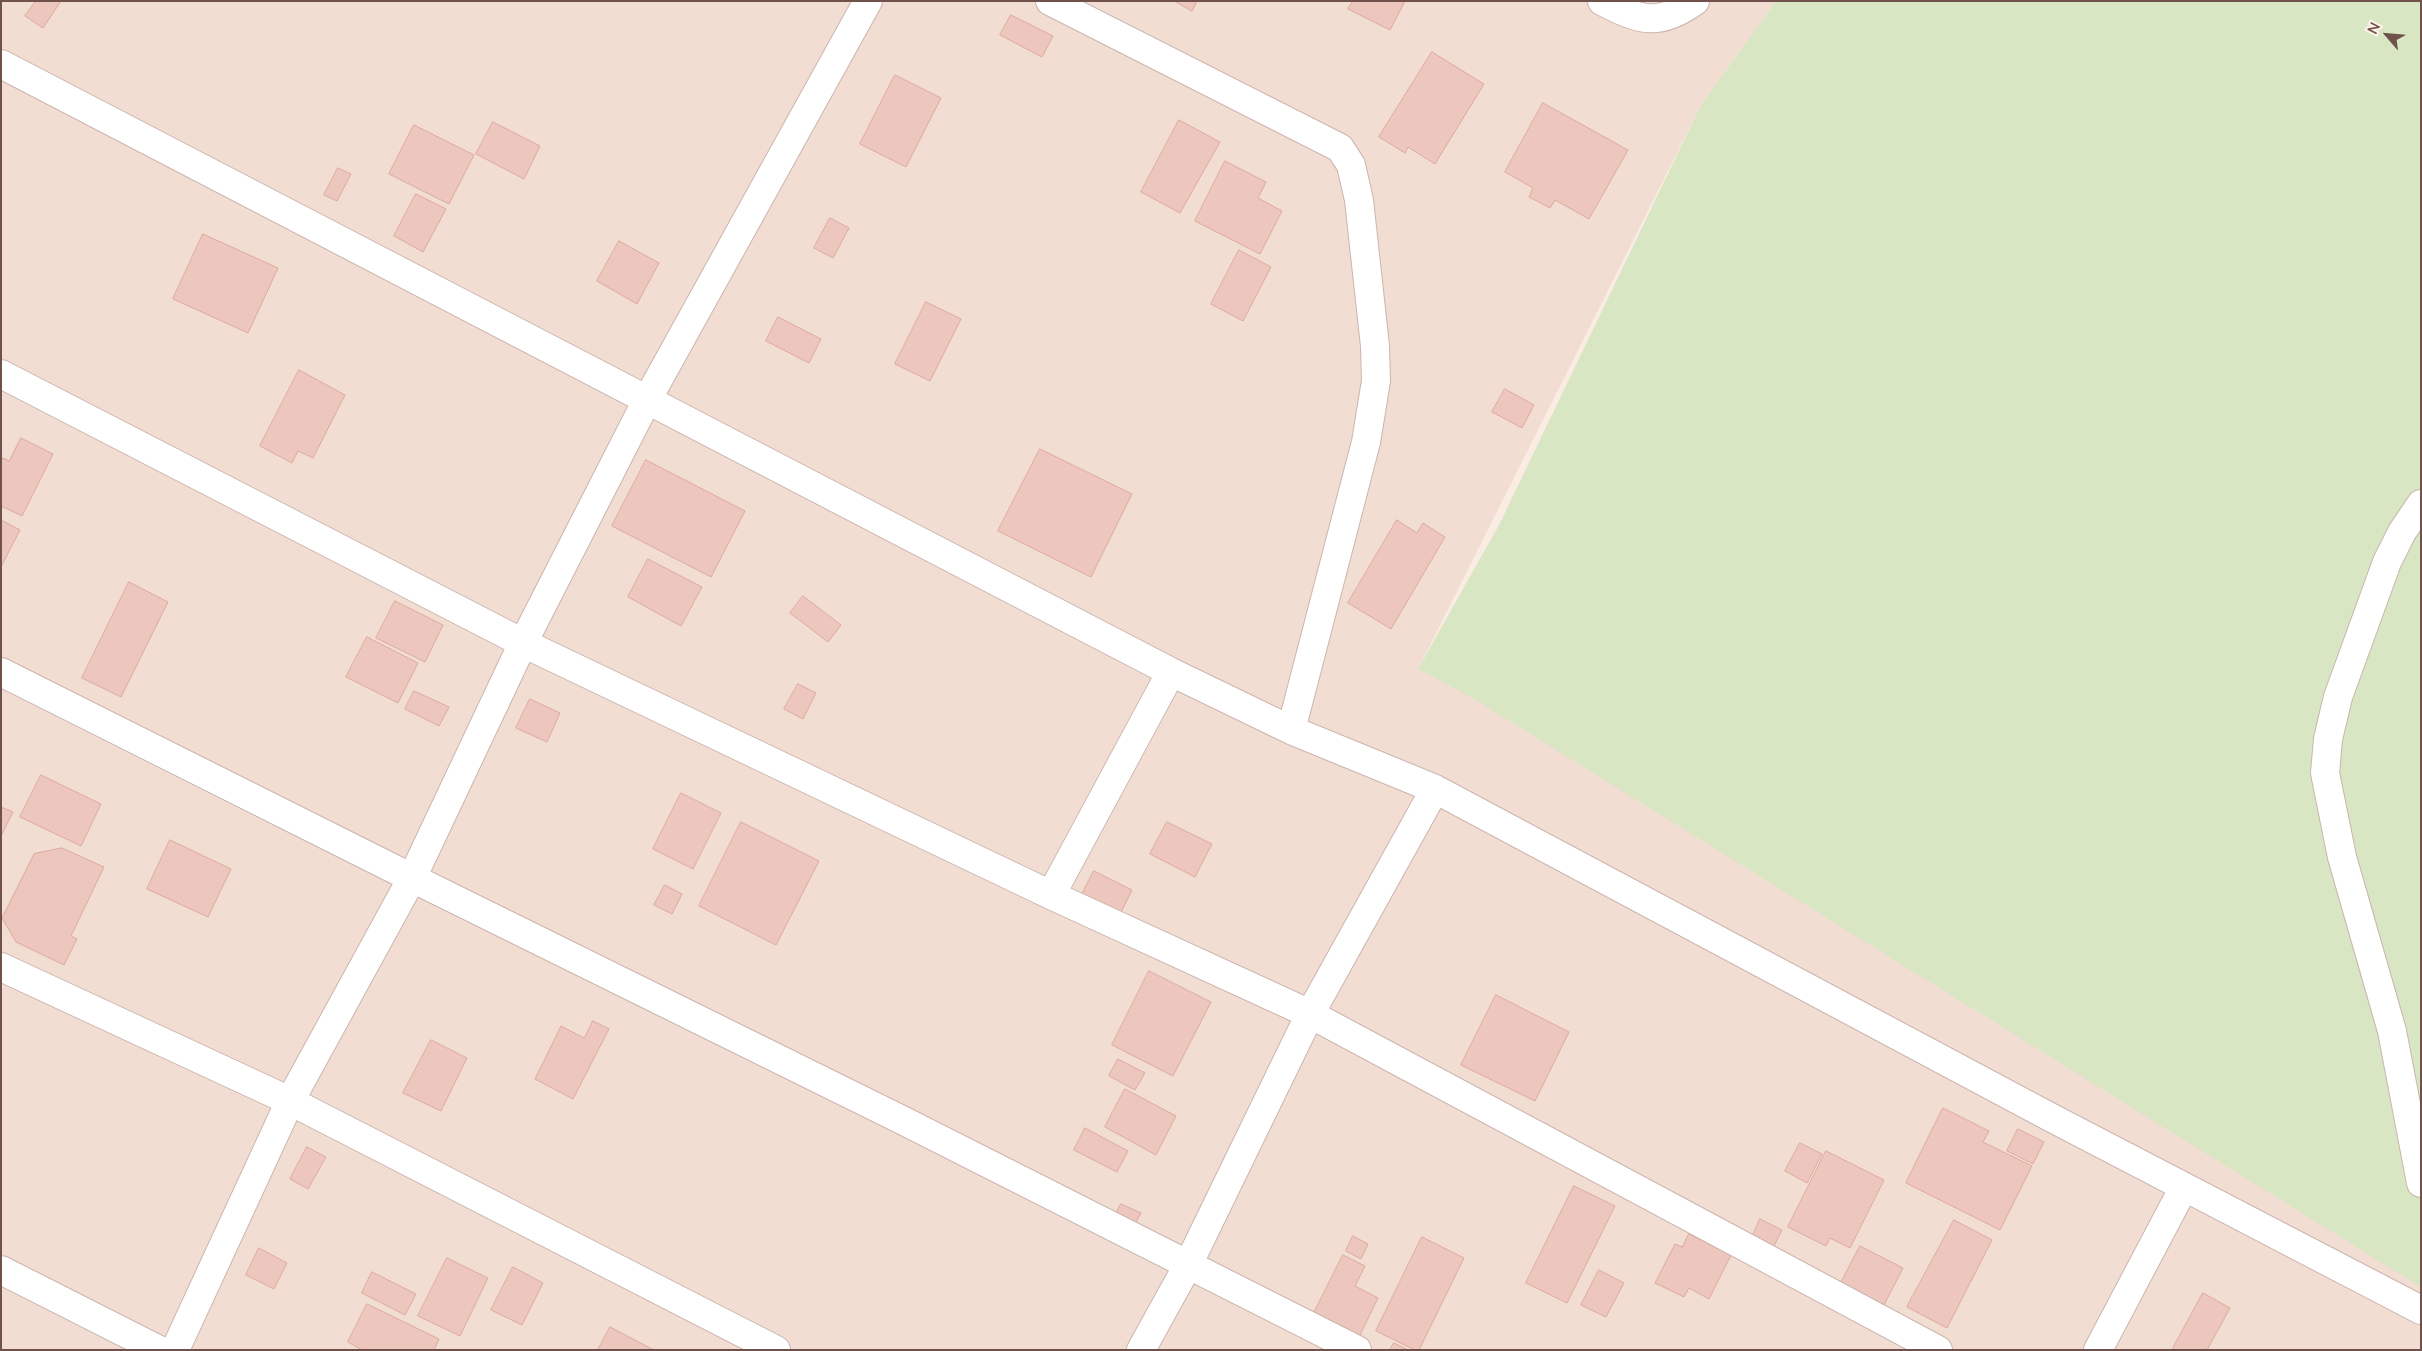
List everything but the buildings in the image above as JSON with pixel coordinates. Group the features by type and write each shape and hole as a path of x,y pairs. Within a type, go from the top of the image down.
{"street":[{"path":"175,1350 290,1101 412,878 523,643 647,400 868,1"},
{"path":"1050,1 1340,148 1351,165 1359,200 1375,346 1376,381 1366,442 1291,730"},
{"path":"1602,1 1620,11 1642,18 1663,19 1681,11 1695,1"},
{"path":"1,64 1171,672 1291,730 1436,789 2184,1187 2421,1310"},
{"path":"1,374 523,643 1051,895 1310,1014 1938,1350"},
{"path":"2421,504 2402,532 2387,562 2338,697 2328,739 2325,773 2342,857 2392,1031 2421,1183"},
{"path":"1,672 902,1120 1357,1350"},
{"path":"1051,895 1171,672"},
{"path":"1141,1350 1188,1265 1310,1014 1436,789"},
{"path":"1,967 290,1101 776,1350"},
{"path":"2098,1350 2184,1187"},
{"path":"1,1270 159,1350"}],"shaded area":[{"path":"1,1 1776,1 1701,105 1418,669 2421,1126 2421,1350 1,1350"}],"green space":[{"path":"1776,1 2421,1 2421,1287 1471,697 1418,669 1499,525 1701,105"}]}
